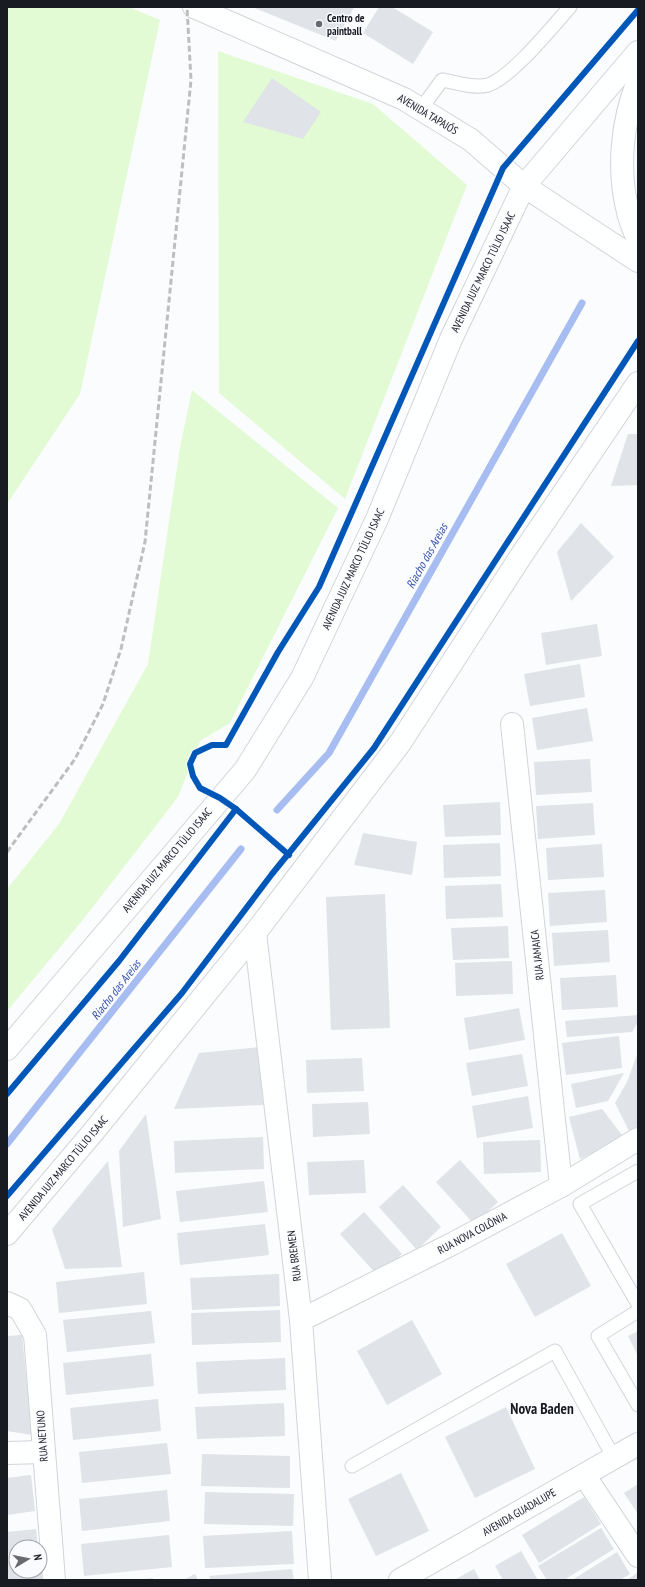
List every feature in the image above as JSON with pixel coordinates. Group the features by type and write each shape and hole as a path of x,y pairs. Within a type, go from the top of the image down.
{"main road":[{"name":"AVENIDA TAPAJÓS","path":"194,7 404,98 471,140 524,186 638,261"},
{"name":"AVENIDA JUIZ MARCO TÚLIO ISAAC","path":"7,1049 245,770 302,678 377,519 451,339 524,186 638,52"},
{"path":"638,81 625,126 622,160 628,212 638,241"},
{"name":"AVENIDA JUIZ MARCO TÚLIO ISAAC","path":"7,1234 94,1131 255,933 400,743 521,556 638,383"},
{"name":"RUA JAMAICA","path":"512,724 561,1186"},
{"name":"RUA BREMEN","path":"255,933 301,1320 320,1580"},
{"name":"RUA NOVA COLÔNIA","path":"301,1320 452,1244 561,1186 638,1138"},
{"name":"RUA NETUNO","path":"7,1303 20,1309 35,1335 54,1580"},
{"name":"AVENIDA GUADALUPE","path":"400,1580 638,1444"},
{"path":"7,1453 43,1452"},
{"path":"584,1475 638,1556"}],"lane":[{"path":"421,109 442,80 479,86 487,85 505,76 570,7"},
{"path":"638,1171 580,1204 638,1304"},
{"path":"638,1310 598,1336 638,1405"},
{"path":"352,1466 555,1352 614,1458"}],"green space":[{"path":"7,7 129,7 160,20 80,394 7,504"},
{"path":"218,51 373,104 467,185 345,499 219,393"},
{"path":"192,390 338,508 230,723 200,741 178,797 86,916 7,1011 7,889 59,824 148,664 180,447"}],"building":[{"name":"Centro de paintball","path":"252,7 354,7 336,41"},
{"path":"379,7 392,7 433,32 413,64 363,33"},
{"path":"272,78 321,112 303,139 243,122"},
{"path":"628,434 638,434 638,485 611,486"},
{"path":"581,523 614,557 571,601 557,552"},
{"path":"597,624 602,656 546,665 541,633"},
{"path":"580,664 585,697 530,706 524,674"},
{"path":"587,708 593,741 537,750 532,718"},
{"path":"590,759 592,792 536,795 534,762"},
{"path":"500,802 501,835 445,837 443,805"},
{"path":"593,803 595,835 538,839 536,806"},
{"path":"363,833 417,842 412,875 354,865"},
{"path":"500,843 501,876 444,878 443,845"},
{"path":"602,844 604,877 548,880 546,848"},
{"path":"501,884 503,917 446,919 445,886"},
{"path":"605,890 607,922 550,926 548,893"},
{"path":"385,894 390,1028 331,1030 326,897"},
{"path":"508,926 509,958 453,960 451,928"},
{"path":"608,930 610,962 554,966 552,933"},
{"path":"512,961 513,994 456,996 455,963"},
{"path":"616,975 618,1007 562,1010 560,978"},
{"path":"519,1008 525,1040 469,1050 464,1018"},
{"path":"638,1015 638,1022 632,1032 567,1037 565,1021"},
{"path":"619,1036 622,1068 566,1075 562,1043"},
{"path":"260,1047 263,1105 174,1109 199,1053"},
{"path":"638,1052 638,1126 629,1131 615,1103 627,1082"},
{"path":"522,1054 528,1086 472,1096 466,1063"},
{"path":"362,1058 364,1091 307,1093 306,1060"},
{"path":"624,1073 608,1101 576,1108 571,1084"},
{"path":"528,1096 533,1128 477,1138 472,1106"},
{"path":"368,1102 370,1134 313,1137 312,1104"},
{"path":"602,1109 625,1139 580,1159 569,1117"},
{"path":"146,1114 161,1219 123,1227 119,1151"},
{"path":"263,1137 264,1169 175,1173 174,1141"},
{"path":"540,1140 541,1172 484,1174 483,1142"},
{"path":"364,1160 366,1193 309,1195 307,1162"},
{"path":"460,1160 498,1202 474,1224 436,1182"},
{"path":"108,1161 122,1267 65,1269 52,1229"},
{"path":"264,1181 268,1212 180,1222 176,1191"},
{"path":"403,1185 441,1227 417,1250 379,1207"},
{"path":"364,1212 402,1254 378,1276 340,1234"},
{"path":"265,1224 269,1255 180,1265 177,1233"},
{"path":"562,1233 591,1286 535,1317 506,1264"},
{"path":"144,1272 147,1304 59,1313 56,1282"},
{"path":"279,1274 280,1306 192,1310 190,1278"},
{"path":"280,1310 281,1342 192,1345 191,1313"},
{"path":"151,1311 155,1343 67,1352 63,1320"},
{"path":"412,1320 442,1374 387,1405 357,1351"},
{"path":"638,1331 638,1356 628,1336"},
{"path":"22,1335 32,1435 7,1431 7,1336"},
{"path":"151,1354 154,1386 66,1395 63,1363"},
{"path":"285,1358 286,1390 198,1394 196,1362"},
{"path":"158,1399 161,1431 73,1440 70,1408"},
{"path":"284,1403 285,1436 197,1439 195,1407"},
{"path":"506,1407 535,1469 475,1498 445,1437"},
{"path":"167,1443 171,1474 82,1483 79,1452"},
{"path":"202,1454 290,1456 290,1488 201,1486"},
{"path":"401,1473 429,1531 376,1556 348,1499"},
{"path":"31,1475 35,1511 7,1515 7,1478"},
{"path":"638,1484 638,1514 624,1493"},
{"path":"167,1490 170,1521 82,1531 79,1499"},
{"path":"205,1492 294,1494 293,1526 204,1524"},
{"path":"584,1497 601,1524 539,1563 522,1535"},
{"path":"601,1528 614,1549 564,1580 547,1580 538,1566"},
{"path":"36,1529 37,1539 8,1539 7,1554 7,1532"},
{"path":"292,1531 294,1564 205,1568 203,1536"},
{"path":"169,1535 172,1567 84,1576 81,1544"},
{"path":"521,1551 538,1580 503,1580 495,1566"},
{"path":"617,1552 630,1574 620,1580 572,1580"},
{"path":"7,1561 8,1579 44,1579 7,1580"},
{"path":"292,1569 294,1580 211,1580 209,1576"},
{"path":"474,1569 480,1580 454,1580"},
{"path":"637,1573 638,1580 627,1580"},
{"path":"195,1574 198,1580 183,1580"},
{"path":"153,1578 153,1580 143,1580 143,1579"}],"waterway":[{"name":"Riacho das Areias","path":"277,810 329,753 582,303"},
{"name":"Riacho das Areias","path":"7,1144 241,849"}],"railway":[{"path":"7,852 75,759 103,704 121,649 145,542 191,80 187,7"}],"cycle path":[{"path":"7,1094 119,961 236,809 220,798 200,788 193,776 190,764 195,753 212,745 226,745 278,652 319,587 503,168 638,10"},
{"path":"7,1196 182,993 272,874 374,748 638,341"},
{"path":"236,809 289,855"}],"place":[{"name":"Centro de paintball","path":"319,24"}],"district":[{"name":"Nova Baden","path":"542,1409"}]}
